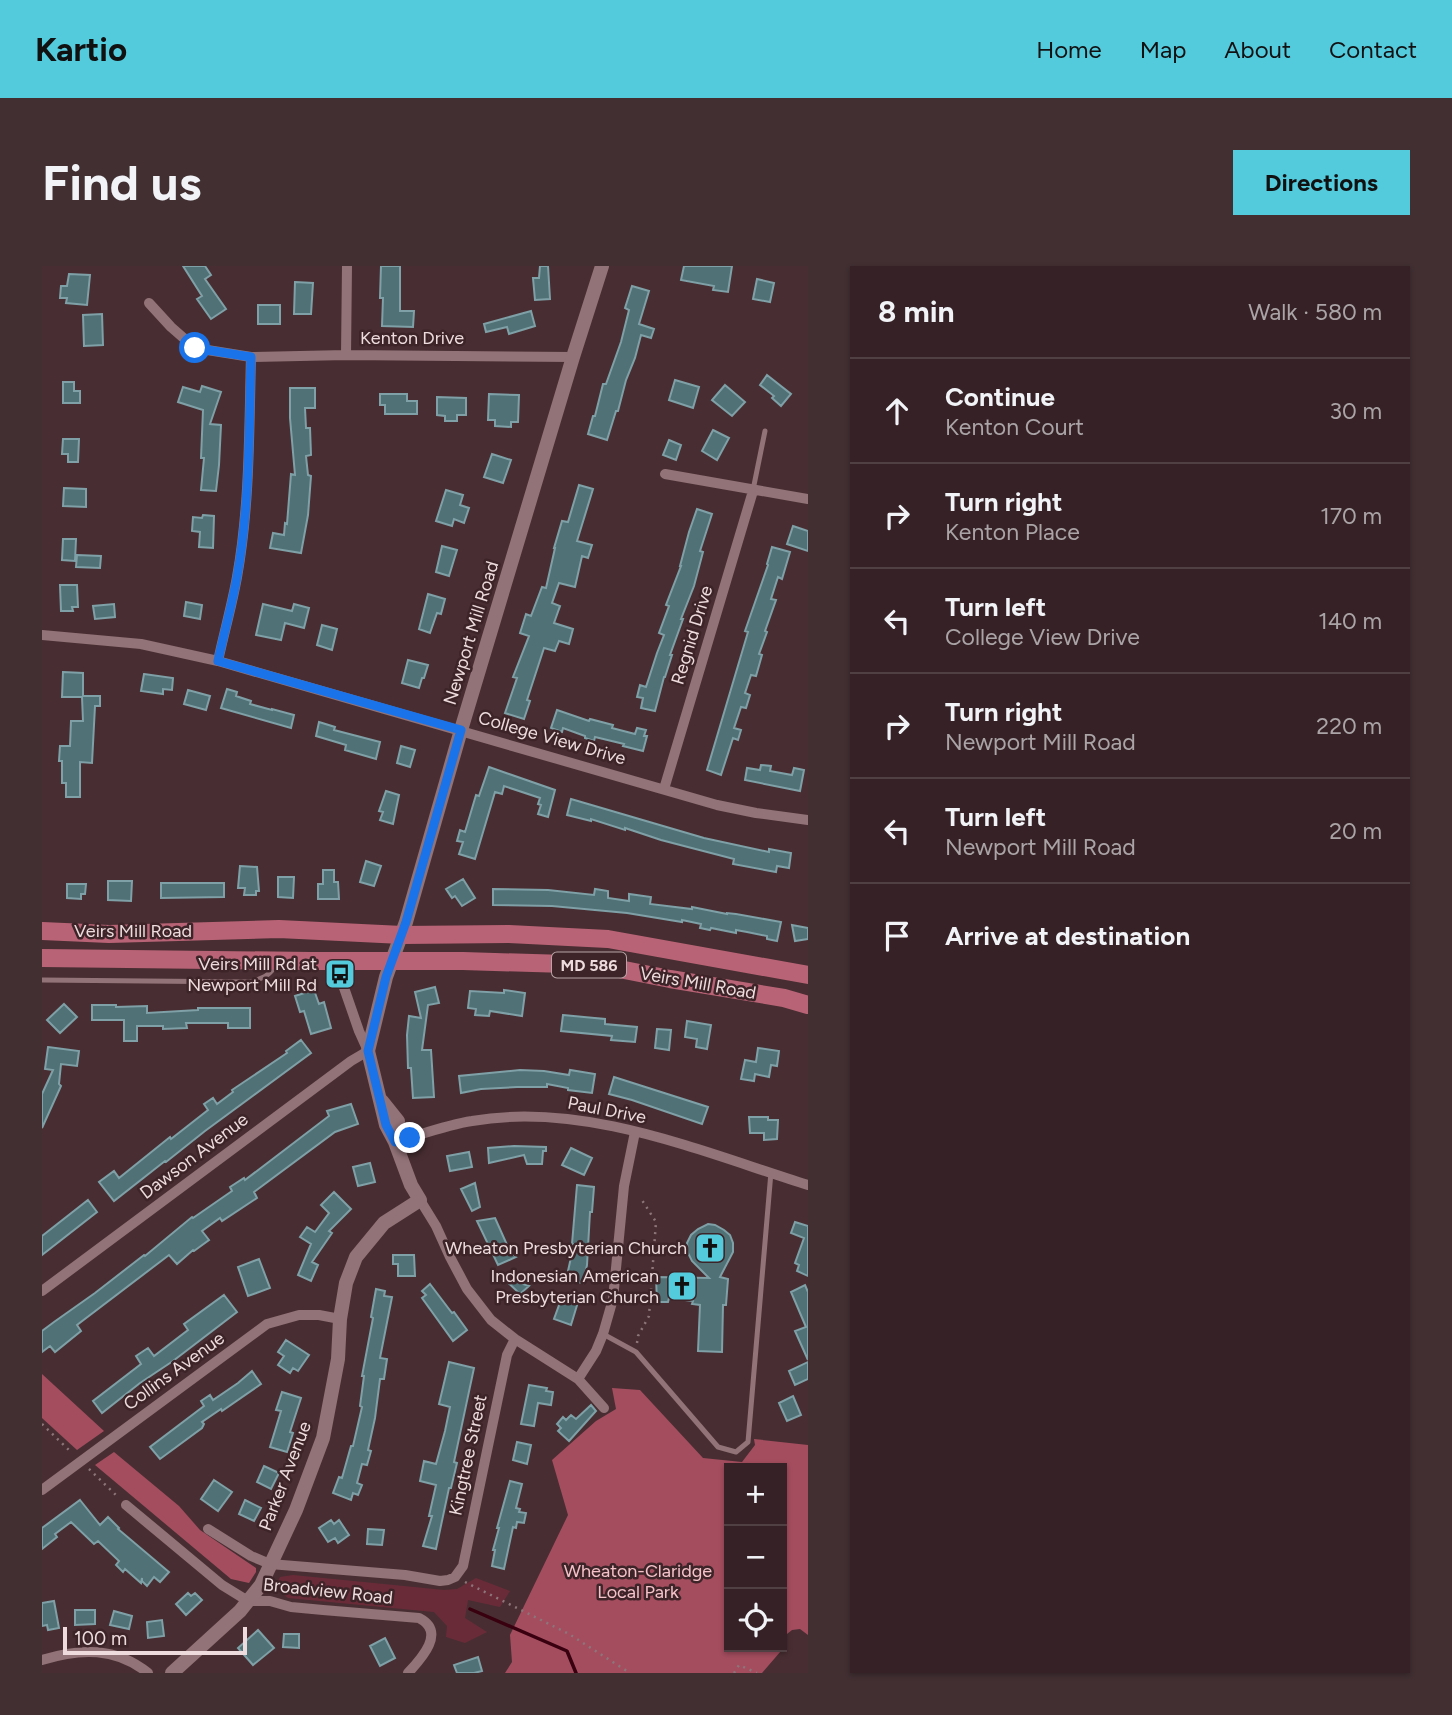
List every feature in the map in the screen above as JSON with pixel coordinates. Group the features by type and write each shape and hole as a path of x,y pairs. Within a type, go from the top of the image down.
{"main road":[{"name":"Veirs Mill Road","path":"42,931 109,934 279,929 402,935 509,934 608,939 808,975"},
{"name":"Veirs Mill Road","path":"42,958 463,961 599,965 808,1004"}],"street":[{"path":"346,355 347,266"},
{"name":"Newport Mill Road","path":"368,1051 386,977 402,935 461,730 602,266"},
{"name":"Kenton Drive","path":"149,303 195,348 251,357 573,357"},
{"path":"218,661 237,576 245,515 251,357"},
{"path":"665,474 808,499"},
{"name":"Regnid Drive","path":"664,789 753,491"},
{"name":"College View Drive","path":"42,635 141,644 218,661 717,805 808,820"},
{"name":"Newport Mill Road","path":"342,982 368,1051 386,1125 411,1185 436,1226 467,1289 491,1320 515,1339 578,1379 604,1408"},
{"name":"Dawson Avenue","path":"42,1291 368,1051"},
{"name":"Paul Drive","path":"395,1142 472,1121 517,1117 584,1121 666,1140 808,1185"},
{"path":"578,1379 596,1351 613,1299 624,1186 635,1132"},
{"name":"Parker Avenue","path":"172,1673 240,1611 261,1585 296,1510 323,1438 338,1359 340,1319 346,1283 356,1257 384,1223 420,1200"},
{"name":"Collins Avenue","path":"42,1490 267,1324 299,1315 340,1319"},
{"name":"Kingtree Street","path":"455,1577 463,1566 507,1354 515,1339"},
{"name":"Broadview Road","path":"126,1504 222,1585 248,1601 270,1601 291,1607 419,1618 426,1621 432,1637 422,1658 408,1673"},
{"name":"Broadview Road","path":"208,1529 251,1556 271,1564 405,1575 440,1581 455,1577"},
{"path":"42,1660 83,1651 104,1653 126,1658 148,1673"}],"lane":[{"path":"753,491 765,431"},
{"path":"42,980 250,982 265,978 278,961"},
{"path":"603,1334 636,1352 718,1447 736,1452 748,1442 771,1172"}],"path":[{"path":"636,1352 638,1336 649,1316 656,1222 640,1196"},
{"path":"42,1424 72,1453"},
{"path":"89,1469 126,1504"},
{"path":"455,1577 569,1634 630,1673"},
{"path":"734,1673 739,1665 757,1673"}],"shaded area":[{"path":"293,1575 444,1590 457,1589 476,1578 510,1591 500,1607 468,1600 465,1618 487,1632 465,1643 446,1637 447,1626 434,1612 288,1598 275,1588 280,1577"}],"green space":[{"path":"42,1374 104,1431 77,1450 42,1418"},
{"name":"Wheaton-Claridge Local Park","path":"612,1388 640,1390 703,1458 742,1462 755,1445 754,1439 808,1445 808,1635 800,1629 787,1634 787,1463 724,1463 724,1652 780,1652 762,1673 505,1673 512,1662 510,1635 568,1515 552,1460 596,1421 616,1409"},
{"path":"114,1452 179,1506 200,1530 256,1568 249,1583 231,1579 95,1465"}],"building":[{"path":"183,266 205,266 211,275 205,279 226,309 211,319 197,299 202,296"},
{"path":"381,266 400,266 400,311 414,311 413,327 382,326"},
{"path":"540,266 548,266 550,299 535,300 533,278 539,278"},
{"path":"684,266 732,266 728,292 713,290 714,286 681,280"},
{"path":"69,274 90,275 87,305 66,303 67,298 60,298 61,286 67,286"},
{"path":"757,279 774,283 770,302 753,299"},
{"path":"295,282 313,283 311,314 294,314"},
{"path":"632,286 649,291 639,324 654,329 651,338 641,335 607,440 588,434 603,384 606,384 621,342 629,310 625,308"},
{"path":"258,305 280,305 280,324 258,324"},
{"path":"531,311 535,326 509,334 507,327 486,332 484,324"},
{"path":"102,314 103,345 84,346 83,315"},
{"path":"767,375 791,394 781,406 772,398 774,396 760,385"},
{"path":"675,380 699,387 693,408 669,400"},
{"path":"63,382 74,382 74,391 80,391 80,403 63,403"},
{"path":"725,385 745,402 732,416 712,400"},
{"path":"202,386 221,392 210,424 221,425 216,491 201,490 204,458 201,458 203,410 178,402 183,387 200,392"},
{"path":"290,388 315,388 315,408 305,408 306,428 310,428 311,455 306,456 308,475 311,476 301,553 270,548 273,533 284,535 291,474 295,475"},
{"path":"380,394 407,394 407,401 417,401 417,414 385,414 385,405 380,405"},
{"path":"489,394 519,395 518,422 511,422 511,427 495,426 495,420 488,420"},
{"path":"437,397 466,398 466,415 457,415 457,421 445,421 445,416 437,415"},
{"path":"713,430 729,438 717,460 702,451"},
{"path":"63,439 79,439 78,462 68,462 68,454 62,454"},
{"path":"669,440 681,445 676,460 663,455"},
{"path":"492,454 511,460 503,483 484,477"},
{"path":"579,485 593,489 577,541 592,545 588,558 582,556 575,587 559,583 552,603 560,606 554,623 573,629 569,644 559,641 555,651 544,648 527,700 530,701 524,719 505,713 517,678 513,677 529,636 520,633 526,614 531,616 542,587 546,588 562,521 568,522"},
{"path":"64,488 86,489 86,507 63,506"},
{"path":"446,490 463,495 460,505 469,508 464,523 454,519 452,526 436,521"},
{"path":"697,509 712,514 700,551 703,552 694,586 681,619 655,711 641,708 643,698 637,697 640,685 646,687 664,635 659,633 669,606 666,605 681,566"},
{"path":"203,515 214,516 213,548 199,547 200,532 192,531 193,517 202,518"},
{"path":"793,526 808,531 808,551 787,544"},
{"path":"63,539 76,539 75,561 62,560"},
{"path":"442,546 457,550 449,576 436,572"},
{"path":"772,547 790,552 782,579 778,577 771,599 776,600 765,631 767,632 759,654 762,655 756,676 751,675 745,693 750,695 746,708 741,707 734,728 741,730 738,740 733,738 721,775 707,770 748,632 745,631"},
{"path":"77,555 101,556 100,568 76,567"},
{"path":"60,585 77,585 78,607 72,607 73,611 61,611"},
{"path":"428,594 445,599 441,614 437,613 430,633 419,629"},
{"path":"186,602 202,605 200,619 184,616"},
{"path":"114,604 115,617 95,619 93,606"},
{"path":"263,604 292,611 294,604 309,608 304,628 285,623 281,640 256,635"},
{"path":"322,625 337,629 332,650 317,645"},
{"path":"408,660 428,665 419,688 402,683"},
{"path":"63,672 83,673 83,696 100,696 100,706 95,706 92,763 80,762 80,797 66,797 66,783 62,783 62,761 59,761 60,746 70,746 71,721 83,721 82,697 62,697"},
{"path":"144,674 173,678 172,690 163,689 163,694 141,691"},
{"path":"227,689 237,692 236,696 251,701 250,704 294,715 291,728 221,708"},
{"path":"188,690 210,696 206,710 184,704"},
{"path":"557,710 589,721 590,719 613,725 612,728 635,734 637,728 646,730 643,751 595,737 594,741 563,728 562,732 551,728"},
{"path":"319,722 335,727 334,730 380,742 376,759 345,750 346,745 316,736"},
{"path":"401,746 415,750 410,767 397,763"},
{"path":"761,765 771,766 770,771 792,775 794,768 804,770 800,791 745,780 747,768 760,770"},
{"path":"489,767 555,790 548,817 538,814 540,798 504,786 502,794 495,792 475,859 459,854 463,842 457,841 460,830 465,832 476,795 479,796"},
{"path":"386,791 399,795 393,824 380,820 383,812 379,811"},
{"path":"571,799 704,838 769,852 769,849 791,853 789,868 777,866 776,872 733,864 734,859 591,819 567,815"},
{"path":"366,861 381,866 374,886 360,882"},
{"path":"240,866 257,867 259,891 256,891 256,895 244,895 245,888 238,888"},
{"path":"323,870 334,870 339,899 318,899 318,884 323,884"},
{"path":"278,877 294,877 293,898 278,897"},
{"path":"463,879 475,898 462,906 446,889"},
{"path":"108,881 132,881 131,901 108,900"},
{"path":"161,883 224,883 224,897 161,898"},
{"path":"67,884 86,884 85,894 81,894 81,899 67,898"},
{"path":"493,889 548,890 594,895 595,889 608,891 608,898 629,901 629,894 651,897 650,904 692,907 781,922 777,941 747,932 710,930 700,928 701,924 682,920 627,913 552,906 493,905"},
{"path":"792,925 808,928 808,939 795,941"},
{"path":"435,987 439,1003 428,1005 422,1050 431,1050 434,1097 413,1098 411,1068 408,1068 409,1016 421,1018 415,992"},
{"path":"314,990 319,1004 324,1002 331,1028 311,1034 304,1011 300,1012 295,996"},
{"path":"504,990 525,993 522,1016 490,1011 489,1016 475,1015 476,1009 468,1008 470,991 504,993"},
{"path":"64,1004 77,1017 60,1033 47,1020"},
{"path":"92,1005 147,1006 147,1013 198,1008 250,1008 250,1028 228,1028 228,1023 186,1023 187,1028 163,1029 163,1026 137,1026 137,1041 124,1041 124,1020 92,1020"},
{"path":"563,1015 605,1019 605,1024 637,1027 635,1042 611,1040 612,1036 561,1031"},
{"path":"687,1021 711,1025 707,1049 696,1047 697,1039 685,1037"},
{"path":"657,1029 671,1030 669,1050 655,1048"},
{"path":"301,1040 311,1053 114,1201 99,1182 114,1171 119,1178 208,1110 204,1104 213,1098 217,1104"},
{"path":"48,1047 79,1051 77,1066 61,1064 61,1086 42,1128 42,1094 53,1070 45,1069"},
{"path":"758,1048 779,1051 777,1066 771,1065 769,1077 755,1074 754,1081 741,1079 745,1060 756,1062"},
{"path":"520,1070 569,1075 570,1070 595,1074 592,1093 547,1084 547,1087 481,1089 461,1093 459,1076"},
{"path":"614,1077 708,1107 702,1124 609,1094"},
{"path":"351,1104 358,1124 335,1132 254,1192 257,1198 202,1231 209,1240 177,1264 169,1255 77,1325 81,1331 55,1352 50,1346 42,1352 42,1331 145,1256 192,1217 232,1191 230,1187 244,1178 245,1180 329,1116 327,1111"},
{"path":"749,1117 778,1120 777,1139 764,1140 764,1133 750,1133"},
{"path":"546,1147 542,1164 527,1164 524,1155 489,1163 488,1148"},
{"path":"571,1148 592,1158 584,1175 562,1165"},
{"path":"469,1152 472,1167 450,1171 447,1156"},
{"path":"370,1163 375,1182 358,1186 353,1167"},
{"path":"475,1183 480,1207 472,1211 461,1189"},
{"path":"577,1185 594,1187 583,1283 566,1280 574,1244"},
{"path":"334,1192 351,1209 329,1231 332,1233 312,1262 318,1265 311,1281 298,1275 311,1244 300,1237 307,1227 315,1232 329,1213 321,1205"},
{"path":"88,1200 97,1212 42,1255 42,1236"},
{"path":"495,1218 507,1248 516,1257 498,1265 477,1221"},
{"path":"795,1222 808,1226 808,1276 797,1271 799,1265 795,1263 804,1238 791,1233"},
{"path":"708,1224 724,1230 733,1243 733,1252 720,1277 728,1279 726,1305 723,1305 722,1352 698,1351 700,1305 692,1304 693,1301 669,1298 668,1302 657,1302 656,1277 709,1278 692,1261 687,1243 691,1235"},
{"path":"393,1255 414,1255 415,1276 398,1276 398,1264 393,1264"},
{"path":"259,1259 270,1288 248,1296 238,1267"},
{"path":"502,1277 529,1286 520,1294"},
{"path":"430,1284 467,1330 453,1341 422,1298 426,1295 422,1291"},
{"path":"805,1285 808,1292 808,1360 795,1331 806,1327 791,1292"},
{"path":"376,1289 385,1291 384,1296 392,1297 380,1358 387,1359 384,1379 380,1379 368,1450 371,1451 367,1465 362,1464 357,1483 362,1485 358,1495 353,1493 351,1500 333,1493 339,1477 342,1478 353,1446 362,1407 362,1376"},
{"path":"224,1295 237,1312 102,1413 93,1401 141,1364 136,1356 148,1348 154,1356 188,1330 184,1324"},
{"path":"562,1297 578,1302 571,1325 554,1319"},
{"path":"286,1340 309,1355 298,1371 293,1368 290,1373 278,1365 284,1356 278,1352"},
{"path":"449,1362 474,1368 454,1462 457,1463 436,1549 423,1546 432,1516 429,1516 436,1485 420,1481 424,1461 436,1464 445,1431 450,1407 439,1404"},
{"path":"808,1362 808,1379 795,1385 789,1371"},
{"path":"252,1371 261,1384 202,1422 202,1428 160,1459 150,1447 204,1406 201,1401 210,1395 213,1400"},
{"path":"529,1385 547,1388 546,1391 553,1392 551,1405 538,1403 534,1426 521,1424"},
{"path":"282,1392 301,1398 290,1432 293,1433 287,1452 270,1447 281,1411 276,1410"},
{"path":"793,1396 801,1415 787,1421 779,1403"},
{"path":"591,1405 596,1411 569,1441 558,1431 561,1428 557,1424 563,1417 566,1420 571,1415 576,1419"},
{"path":"517,1442 531,1445 527,1464 513,1460"},
{"path":"264,1466 279,1473 271,1489 257,1482"},
{"path":"214,1480 232,1492 218,1511 201,1499"},
{"path":"510,1481 522,1484 516,1508 520,1509 519,1512 526,1513 524,1523 517,1522 516,1528 513,1527 504,1569 492,1566 493,1550"},
{"path":"80,1500 100,1525 108,1517 118,1529 169,1572 160,1582 154,1577 147,1586 142,1578 141,1583 125,1569 123,1572 116,1565 119,1561 98,1541 94,1544 71,1522 55,1534 57,1537 42,1549 42,1528"},
{"path":"245,1500 261,1508 254,1521 239,1514"},
{"path":"331,1520 334,1524 339,1520 349,1535 338,1543 335,1538 328,1542 319,1528"},
{"path":"368,1529 384,1530 382,1545 367,1544"},
{"path":"188,1593 191,1596 195,1593 202,1600 186,1615 176,1604"},
{"path":"54,1601 59,1628 48,1630 47,1625 42,1626 42,1603"},
{"path":"75,1610 95,1610 95,1624 75,1625"},
{"path":"114,1611 132,1616 129,1629 110,1625"},
{"path":"162,1620 164,1636 148,1638 147,1622"},
{"path":"258,1630 274,1648 253,1665 238,1648"},
{"path":"284,1634 299,1634 299,1648 283,1647"},
{"path":"385,1638 395,1658 380,1666 370,1646"},
{"path":"478,1657 482,1671 457,1673 454,1665"}],"waterway":[{"path":"470,1609 567,1651 576,1673"}],"place":[{"name":"Veirs Mill Rd at Newport Mill Rd","path":"340,974"},
{"name":"Wheaton Presbyterian Church","path":"710,1248"},
{"name":"Indonesian American Presbyterian Church","path":"682,1286"}],"route":[{"path":"195,348 251,357 245,515 237,576 218,661 461,730 406,922 386,977 368,1051 386,1125 395,1142 410,1138"}]}
